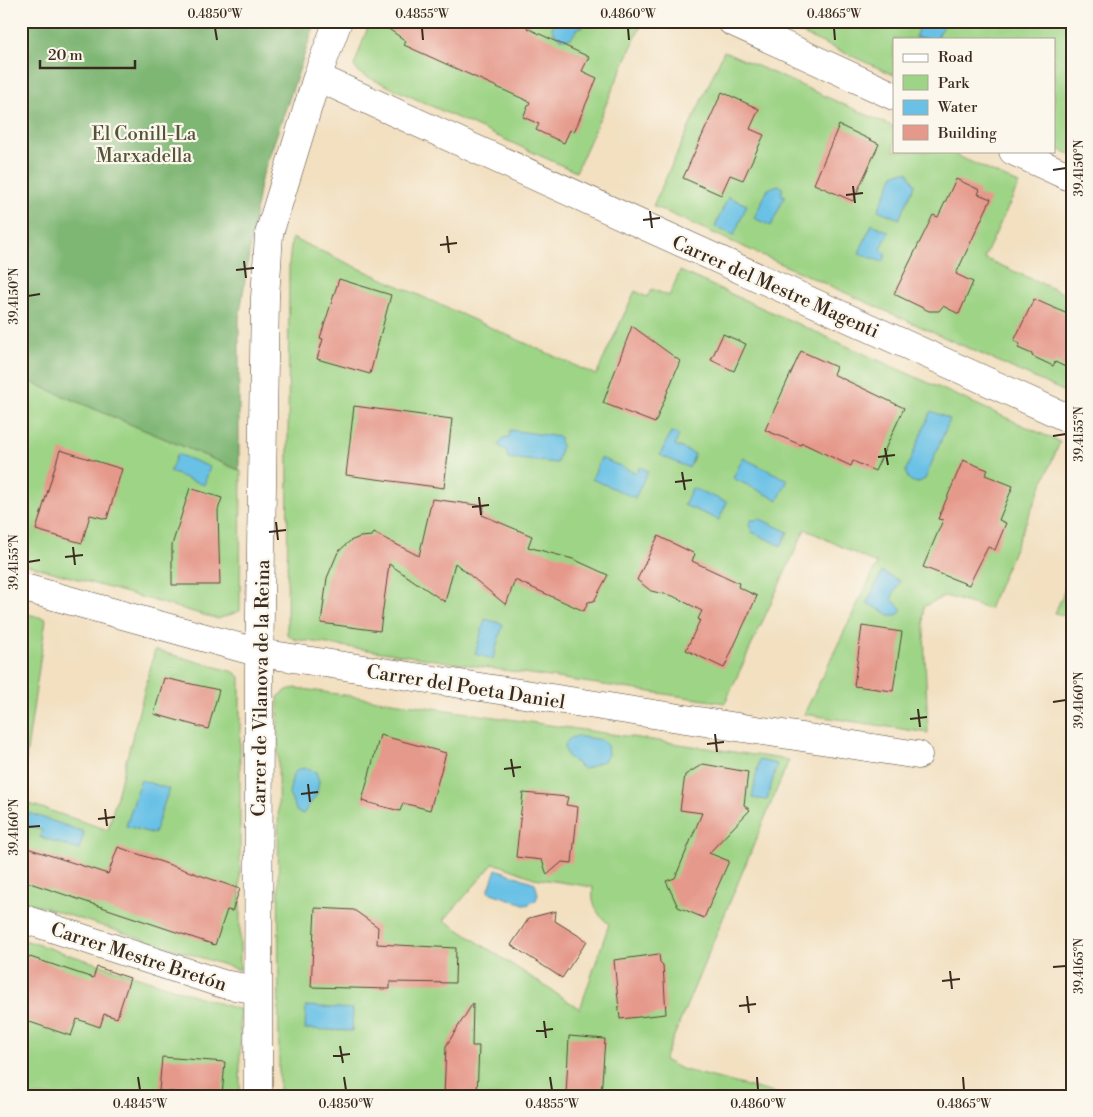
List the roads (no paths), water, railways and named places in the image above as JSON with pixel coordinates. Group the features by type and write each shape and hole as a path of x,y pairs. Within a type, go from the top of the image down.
{"street":[{"name":"Carrer de Vilanova de la Reina","path":"258,1096 260,653 265,298 269,234 317,77 338,21"},
{"path":"731,21 893,96"},
{"name":"Carrer del Mestre Magenti","path":"317,77 1072,420"},
{"path":"1015,152 1072,178"},
{"name":"Carrer del Poeta Daniel","path":"21,587 260,653 918,755"},
{"name":"Carrer Mestre Bretón","path":"21,918 223,984 258,990"}],"water":[{"path":"554,21 584,21 583,27 578,28 571,38 564,39 558,36 552,29"},
{"path":"922,21 945,21 937,38 915,37"},
{"path":"908,172 915,185 899,219 878,210 894,175"},
{"path":"778,185 782,187 782,195 785,196 771,226 754,218 768,189"},
{"path":"728,197 747,205 734,235 715,227"},
{"path":"872,224 889,232 881,249 885,253 885,259 882,262 859,253"},
{"path":"931,411 950,419 925,479 917,483 909,479 906,470"},
{"path":"510,430 560,437 560,444 562,445 557,463 507,458 507,451 501,448 499,444 503,438 509,437"},
{"path":"671,432 679,435 675,445 695,454 689,468 660,455"},
{"path":"177,454 210,467 204,485 170,472"},
{"path":"601,458 636,473 640,467 648,471 635,498 592,479"},
{"path":"743,458 788,480 778,500 733,478"},
{"path":"692,488 727,502 719,520 684,505"},
{"path":"758,518 788,532 781,546 752,532 749,524 751,520 757,520"},
{"path":"882,572 900,581 891,599 901,608 901,612 897,615 890,615 867,603"},
{"path":"485,619 503,624 493,659 475,654"},
{"path":"577,736 601,740 607,745 608,755 604,761 584,769 568,757 564,747 569,740"},
{"path":"759,760 777,764 767,800 752,798"},
{"path":"306,768 316,772 319,781 317,794 303,814 297,812 289,794 293,774 299,769"},
{"path":"141,780 169,789 154,834 126,826"},
{"path":"29,813 84,832 79,850 40,837 42,830 21,824"},
{"path":"496,869 535,883 538,894 536,900 527,905 488,892"},
{"path":"306,1006 353,1009 352,1031 305,1029"}],"park label":[{"name":"El Conill-La Marxadella","path":"144,144"}]}
